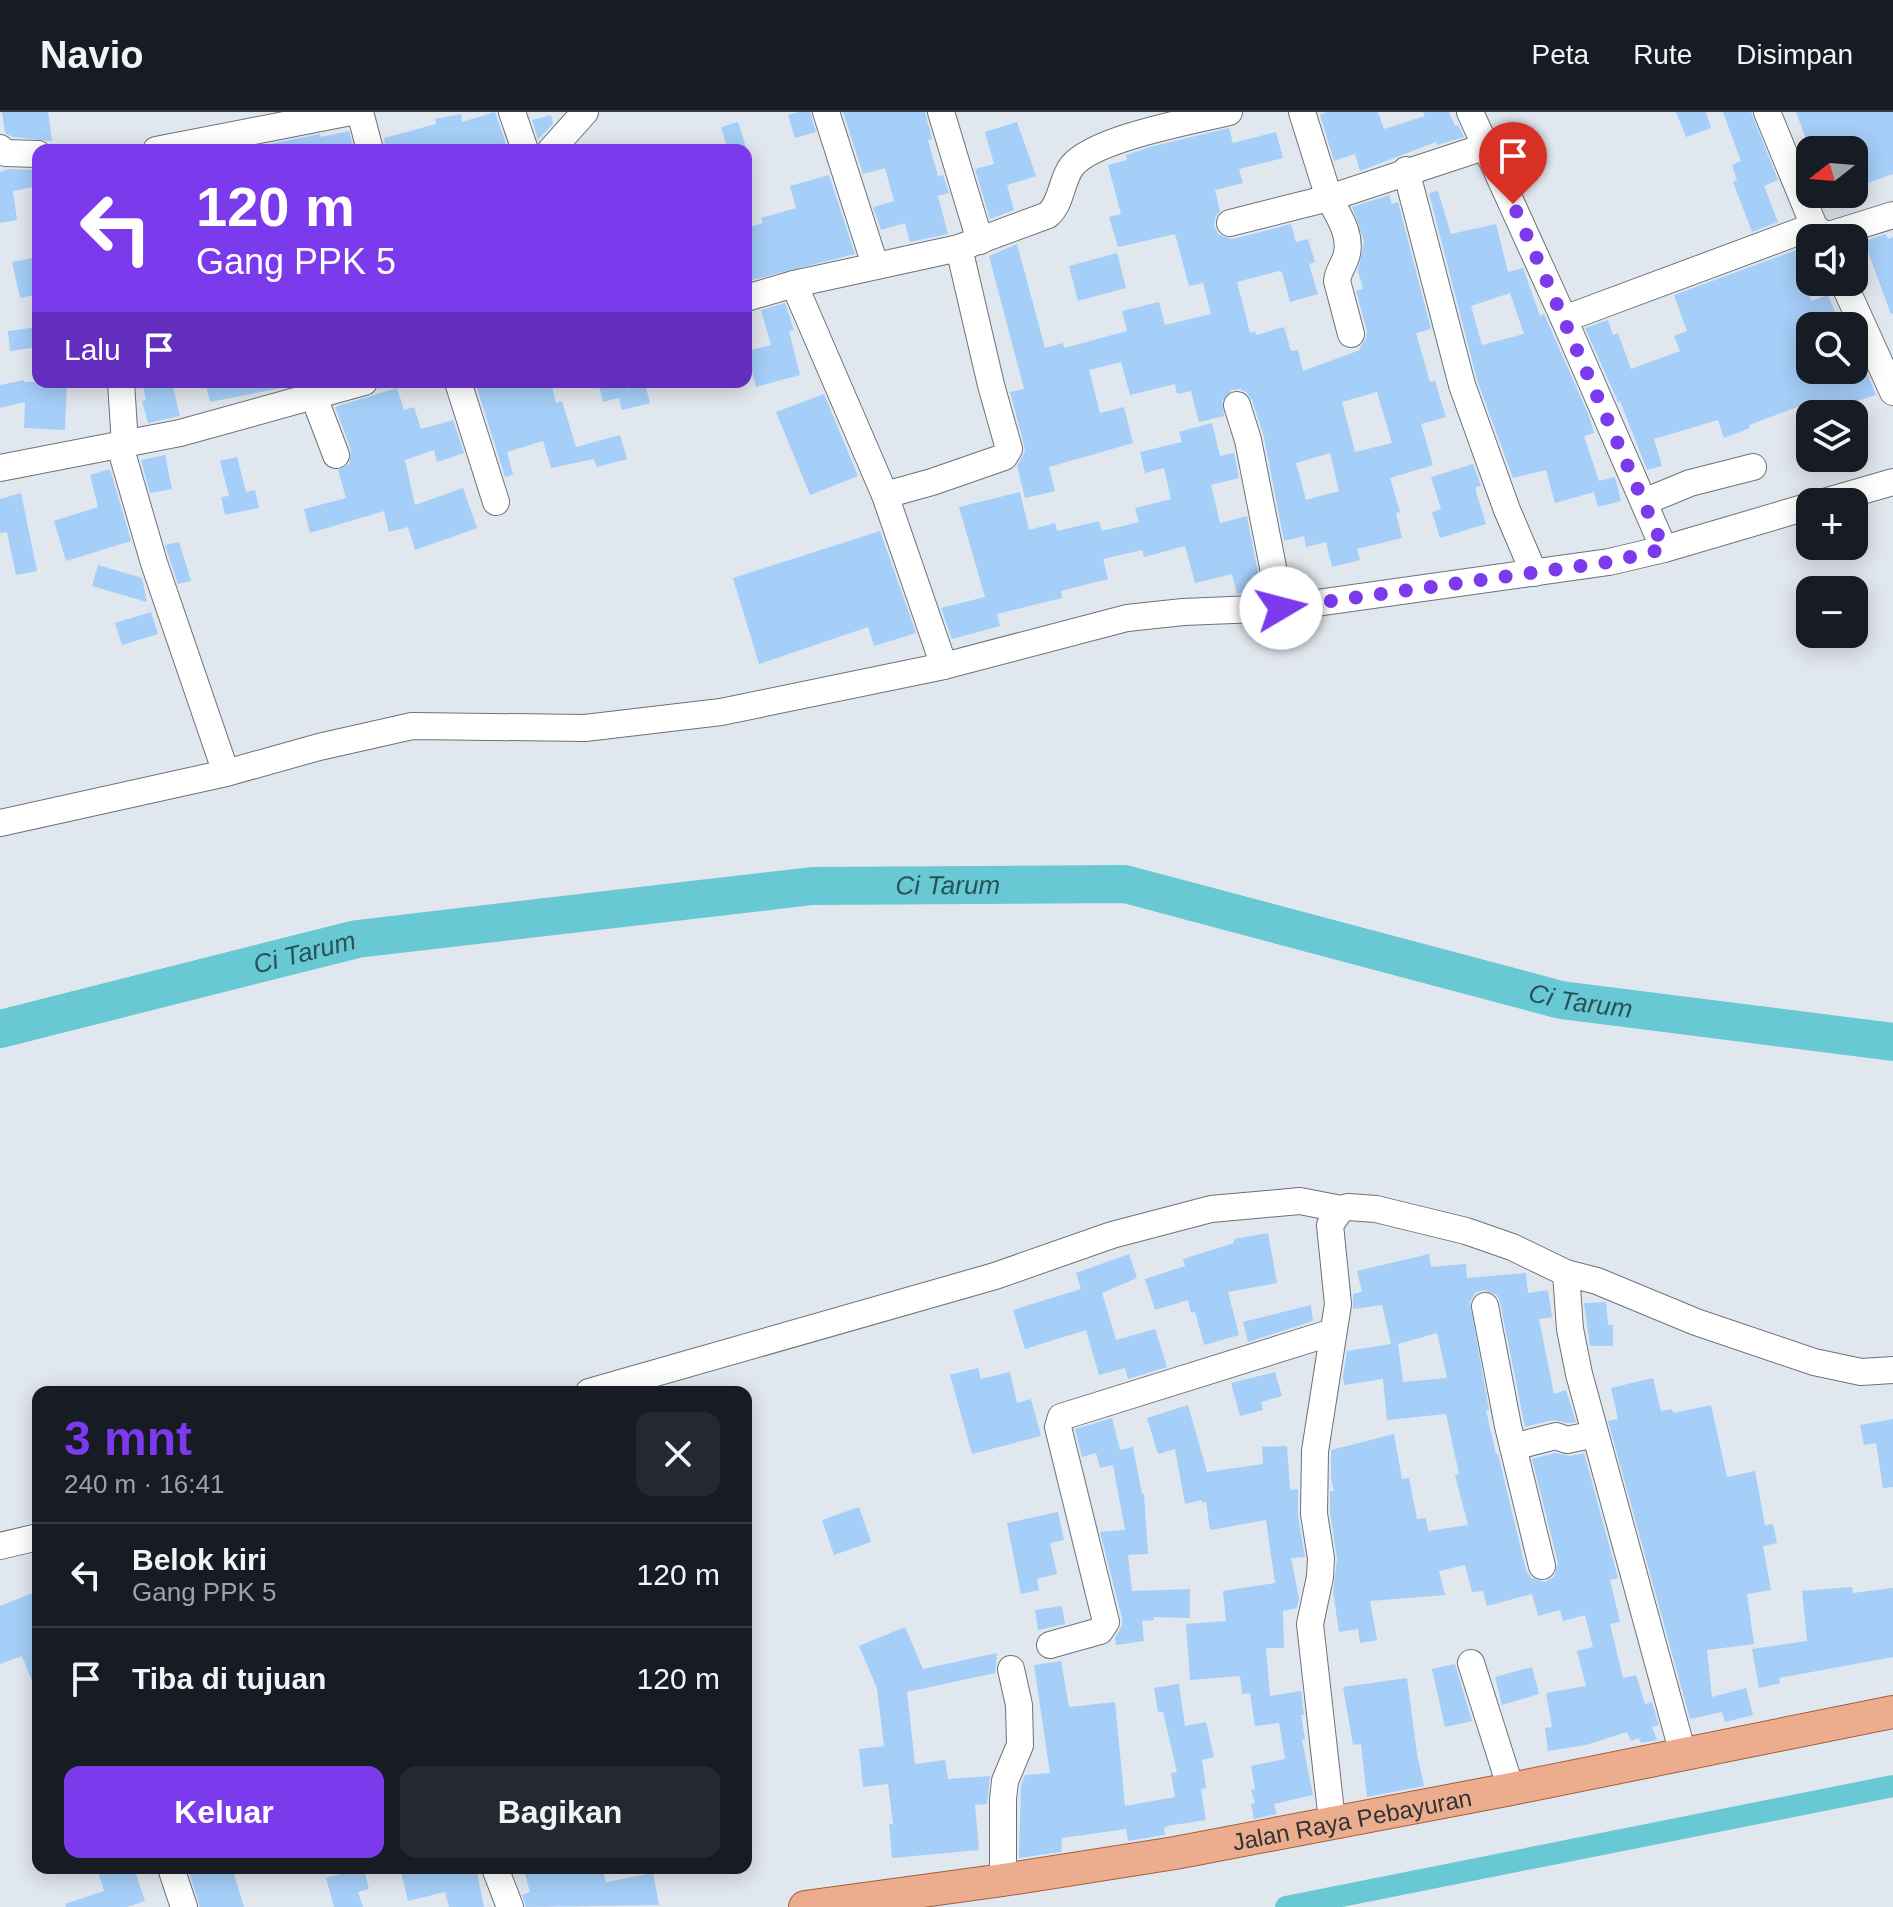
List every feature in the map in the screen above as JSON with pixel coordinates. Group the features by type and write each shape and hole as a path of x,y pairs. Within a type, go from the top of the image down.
{"main road":[{"name":"Jalan Raya Pebayuran","path":"805,1907 1175,1853 1893,1712"}],"street":[{"path":"187,144 351,112"},
{"path":"360,112 368,144"},
{"path":"512,112 523,144"},
{"path":"556,144 585,112"},
{"path":"826,112 875,265"},
{"path":"885,495 1004,457 1009,449 991,385 969,245 941,112"},
{"path":"752,296 969,245 1051,214 1074,163 1094,150 1146,121 1229,112"},
{"path":"1302,112 1329,198 1346,230 1347,255 1337,281 1351,334"},
{"path":"1470,112 1664,549"},
{"path":"1767,112 1816,224"},
{"path":"1230,223 1329,198 1406,170 1487,146"},
{"path":"0,148 5,153 32,154"},
{"path":"1406,170 1462,385 1507,510 1534,573"},
{"path":"1864,224 1893,215"},
{"path":"1564,319 1796,241"},
{"path":"794,284 885,495 944,666"},
{"path":"1849,296 1893,392"},
{"path":"121,388 122,445 154,563 226,773"},
{"path":"0,468 122,445 344,388"},
{"path":"460,388 496,502"},
{"path":"314,397 336,455"},
{"path":"1237,405 1248,440 1281,608"},
{"path":"1644,502 1690,483 1753,467"},
{"path":"1868,489 1893,482"},
{"path":"0,823 226,773 319,747 412,726 585,728 721,712 944,666 1127,618 1281,608 1609,562 1796,510"},
{"path":"610,1386 995,1276 1112,1235 1211,1209 1300,1201 1341,1209 1376,1209 1466,1231 1696,1322 1814,1362 1861,1372 1893,1370"},
{"path":"1332,1821 1310,1624 1321,1558 1314,1514 1315,1451 1338,1304 1330,1225 1341,1209"},
{"path":"1566,1273 1570,1329 1579,1374 1683,1754"},
{"path":"1485,1306 1513,1447 1542,1566"},
{"path":"1050,1645 1100,1631 1106,1622 1058,1427 1061,1417 1333,1332"},
{"path":"1513,1447 1556,1436 1567,1440 1595,1434"},
{"path":"0,1546 32,1538"},
{"path":"1471,1663 1511,1789"},
{"path":"1003,1880 1004,1790 1020,1745 1019,1705 1011,1669"},
{"path":"173,1874 184,1907"},
{"path":"497,1874 510,1907"}],"building":[{"path":"2,112 48,112 52,141 12,137 5,133"},
{"path":"495,112 506,144 385,144 384,138 436,124 435,119 461,114 462,122"},
{"path":"810,112 816,132 795,138 788,115"},
{"path":"843,112 925,112 932,139 928,140 938,176 943,175 949,193 938,196 948,234 910,242 905,223 881,230 873,207 894,201 885,168 863,174"},
{"path":"1327,112 1378,112 1384,129 1425,116 1423,112 1449,112 1464,137 1437,145 1436,142 1360,171 1355,154 1334,161 1320,115"},
{"path":"1676,112 1706,112 1711,128 1686,137"},
{"path":"1723,112 1751,112 1778,180 1764,186 1778,222 1752,232 1733,182 1737,180 1732,165 1741,161"},
{"path":"1796,112 1893,112 1893,174 1868,183 1868,136 1805,136"},
{"path":"551,115 553,124 538,139 532,120"},
{"path":"738,122 745,144 726,144 721,127"},
{"path":"1017,122 1036,176 1007,185 1014,210 990,219 975,169 994,164 985,132"},
{"path":"1229,128 1233,143 1276,132 1283,158 1239,169 1243,183 1215,190 1220,211 1214,226 1219,235 1233,239 1291,224 1296,242 1308,239 1315,262 1309,264 1318,294 1290,302 1282,272 1279,271 1237,282 1250,333 1255,331 1256,335 1284,327 1291,351 1298,350 1303,371 1360,350 1367,331 1356,291 1363,289 1358,271 1364,241 1352,207 1389,195 1392,204 1398,202 1431,329 1416,333 1430,382 1435,381 1446,417 1421,424 1433,465 1390,478 1400,512 1396,513 1402,538 1357,549 1360,560 1332,567 1326,542 1306,547 1304,536 1284,541 1264,437 1247,393 1240,389 1232,390 1222,401 1224,416 1199,422 1191,391 1177,394 1175,384 1130,395 1121,362 1089,370 1100,413 1124,407 1133,443 1049,467 1055,491 1025,498 1017,466 1025,452 1010,392 1024,389 989,256 1017,244 1045,348 1063,343 1064,348 1127,331 1122,311 1159,302 1165,325 1211,314 1203,283 1189,286 1175,234 1118,247 1109,217 1121,214 1108,165 1127,160 1126,155","holes":["1377,392 1392,443 1355,452 1342,402","1330,453 1339,491 1306,500 1296,463"]},
{"path":"349,131 352,144 270,144 320,134 321,137"},
{"path":"8,169 32,170 32,187 13,191 12,185 17,220 0,223 0,172"},
{"path":"829,175 855,254 752,280 752,226 763,223 761,218 796,208 790,186"},
{"path":"1438,191 1451,234 1496,224 1508,272 1523,268 1540,316 1544,314 1589,416 1594,433 1584,436 1599,481 1615,477 1621,501 1598,507 1594,492 1555,503 1546,470 1513,478 1477,380 1429,193","holes":["1510,293 1524,334 1482,345 1471,306"]},
{"path":"1886,234 1888,239 1893,237 1891,314 1868,252 1868,240"},
{"path":"1796,250 1796,296 1809,296 1811,301 1828,296 1835,312 1796,312 1796,384 1868,384 1868,376 1876,395 1860,400 1796,400 1796,407 1724,438 1718,420 1654,439 1662,466 1647,470 1620,401 1585,328 1608,320 1613,335 1618,333 1631,369 1680,351 1674,336 1687,331 1674,295"},
{"path":"1117,253 1126,288 1078,301 1069,266"},
{"path":"32,258 32,295 20,298 12,262"},
{"path":"785,303 794,330 789,331 800,375 756,387 752,350 771,345 761,310"},
{"path":"32,328 32,348 10,351 8,331"},
{"path":"24,380 32,382 32,388 67,388 65,430 24,428 25,402 0,408 0,385"},
{"path":"143,388 173,388 180,416 148,423 142,401 146,400"},
{"path":"206,388 281,388 210,402"},
{"path":"397,388 404,410 414,407 421,429 453,420 464,453 437,462 434,450 405,460 415,505 463,488 477,528 415,550 408,527 389,532 384,511 310,533 304,509 346,498 338,470 349,464 351,450 335,407"},
{"path":"477,388 552,388 556,403 562,401 576,447 620,435 627,459 597,467 594,459 551,468 543,441 507,452 513,475 505,477"},
{"path":"600,388 646,388 650,403 622,410 619,398 603,402"},
{"path":"824,394 858,476 810,495 776,412"},
{"path":"1212,423 1220,456 1234,453 1239,478 1211,485 1220,523 1247,516 1261,589 1237,594 1232,574 1195,583 1185,546 1144,557 1142,550 1103,559 1108,579 1061,591 1062,598 997,614 1000,626 952,639 941,608 985,597 959,507 1020,492 1029,530 1055,523 1057,531 1099,521 1102,531 1139,522 1135,508 1171,499 1164,468 1145,473 1140,452 1182,442 1179,432"},
{"path":"165,455 172,489 150,493 141,460"},
{"path":"237,457 246,492 255,490 259,508 225,515 221,497 229,496 220,461"},
{"path":"1473,464 1481,486 1476,487 1476,492 1486,524 1440,538 1432,512 1441,509 1431,477"},
{"path":"110,469 131,541 66,561 54,521 98,507 90,475"},
{"path":"21,493 37,571 16,575 7,532 0,533 0,499"},
{"path":"880,531 916,633 874,646 868,627 759,664 733,578"},
{"path":"179,542 191,581 178,584 165,545"},
{"path":"98,565 142,578 147,602 92,586"},
{"path":"151,612 158,634 122,645 115,623"},
{"path":"1268,1233 1277,1283 1228,1292 1239,1335 1204,1345 1195,1312 1191,1313 1188,1300 1155,1310 1145,1279 1185,1266 1183,1259 1234,1243 1234,1239"},
{"path":"1129,1254 1137,1278 1102,1293 1116,1340 1155,1329 1167,1367 1128,1379 1125,1368 1099,1375 1086,1330 1025,1349 1013,1310 1081,1289 1076,1273"},
{"path":"1429,1254 1431,1267 1466,1264 1467,1278 1526,1273 1528,1293 1548,1290 1552,1317 1539,1319 1554,1394 1566,1390 1576,1422 1553,1420 1525,1427 1497,1295 1483,1290 1475,1293 1470,1302 1489,1410 1486,1410 1496,1454 1526,1570 1531,1578 1545,1582 1554,1577 1558,1563 1532,1459 1555,1453 1570,1456 1584,1453 1618,1578 1610,1580 1620,1622 1610,1624 1623,1678 1636,1675 1645,1704 1652,1702 1659,1725 1652,1727 1657,1740 1641,1743 1639,1738 1631,1741 1627,1732 1586,1745 1548,1751 1545,1728 1552,1727 1546,1693 1586,1686 1577,1651 1593,1647 1585,1615 1563,1621 1560,1610 1538,1616 1532,1594 1487,1606 1483,1591 1472,1592 1465,1565 1439,1571 1445,1595 1370,1601 1377,1640 1360,1643 1358,1629 1339,1632 1333,1592 1337,1559 1330,1513 1330,1491 1334,1491 1331,1450 1394,1434 1402,1479 1409,1478 1417,1519 1426,1518 1428,1531 1468,1525 1455,1475 1459,1474 1446,1414 1387,1420 1383,1379 1344,1385 1347,1351 1391,1344 1382,1305 1353,1309 1353,1294 1362,1292 1357,1271","holes":["1437,1333 1447,1378 1403,1382 1398,1344"]},
{"path":"1606,1302 1608,1325 1613,1325 1613,1346 1590,1346 1584,1303"},
{"path":"1311,1305 1313,1321 1248,1342 1243,1322"},
{"path":"978,1368 981,1379 1010,1372 1017,1403 1031,1399 1041,1436 972,1454 950,1375"},
{"path":"1275,1372 1282,1396 1261,1402 1263,1410 1240,1416 1231,1383"},
{"path":"1653,1378 1661,1411 1672,1409 1673,1413 1711,1405 1727,1477 1755,1471 1765,1525 1773,1524 1777,1543 1763,1546 1771,1590 1747,1594 1754,1644 1707,1650 1712,1697 1746,1688 1753,1715 1725,1722 1722,1712 1690,1719 1608,1421 1618,1419 1611,1388"},
{"path":"1188,1405 1207,1472 1263,1464 1262,1447 1287,1446 1290,1490 1298,1489 1298,1516 1305,1557 1291,1558 1299,1599 1297,1608 1283,1611 1284,1648 1266,1648 1270,1696 1301,1691 1305,1739 1302,1740 1313,1795 1274,1804 1277,1814 1254,1819 1251,1804 1255,1803 1251,1790 1255,1789 1251,1766 1285,1759 1279,1723 1255,1726 1250,1693 1242,1694 1240,1676 1190,1680 1186,1624 1226,1621 1223,1591 1275,1583 1266,1520 1210,1530 1206,1502 1185,1504 1175,1449 1158,1454 1147,1418"},
{"path":"1112,1418 1120,1450 1133,1447 1144,1494 1148,1554 1128,1555 1132,1591 1190,1589 1190,1618 1153,1617 1154,1620 1142,1621 1144,1641 1116,1645 1115,1638 1122,1618 1100,1532 1125,1530 1113,1465 1100,1468 1096,1453 1082,1457 1075,1429"},
{"path":"1893,1419 1893,1487 1883,1488 1876,1443 1864,1445 1860,1425"},
{"path":"859,1507 871,1542 834,1555 822,1520"},
{"path":"1058,1512 1064,1540 1050,1543 1057,1574 1037,1579 1039,1590 1021,1594 1007,1523"},
{"path":"1852,1587 1853,1593 1893,1588 1893,1657 1779,1678 1780,1683 1759,1688 1752,1649 1807,1641 1802,1591"},
{"path":"32,1593 32,1681 22,1656 0,1664 0,1606"},
{"path":"1062,1606 1065,1624 1038,1630 1035,1610"},
{"path":"905,1627 923,1669 997,1653 995,1673 907,1692 915,1764 945,1760 948,1779 990,1776 987,1804 975,1805 979,1850 892,1858 889,1824 893,1824 888,1784 863,1787 859,1749 884,1746 877,1688 859,1646"},
{"path":"1061,1661 1069,1707 1115,1702 1125,1806 1175,1797 1171,1773 1177,1772 1163,1712 1158,1712 1154,1688 1179,1684 1185,1726 1206,1722 1214,1757 1202,1760 1206,1788 1201,1789 1206,1820 1167,1826 1164,1828 1165,1835 1128,1841 1126,1829 1062,1838 1061,1852 1019,1858 1021,1785 1025,1775 1050,1773 1034,1665"},
{"path":"1455,1664 1472,1721 1445,1727 1432,1669"},
{"path":"1532,1667 1539,1694 1502,1705 1495,1677"},
{"path":"1407,1678 1424,1786 1367,1797 1361,1744 1353,1745 1343,1687"},
{"path":"99,1874 136,1874 145,1901 127,1907 66,1907 65,1904 104,1891"},
{"path":"190,1874 234,1874 244,1907 200,1907"},
{"path":"341,1874 365,1874 369,1889 358,1892 363,1907 334,1907 326,1878"},
{"path":"401,1874 477,1874 484,1907 449,1907 445,1892 408,1901"},
{"path":"525,1874 604,1874 606,1882 653,1874 659,1905 526,1907 522,1895 530,1892"}],"waterway":[{"name":"Ci Tarum","path":"0,1029 357,939 812,886 1125,884 1561,1000 1893,1042"},
{"path":"1286,1907 1893,1786"}],"route":[{"path":"1281,608 1609,562 1664,549 1513,204"}]}
